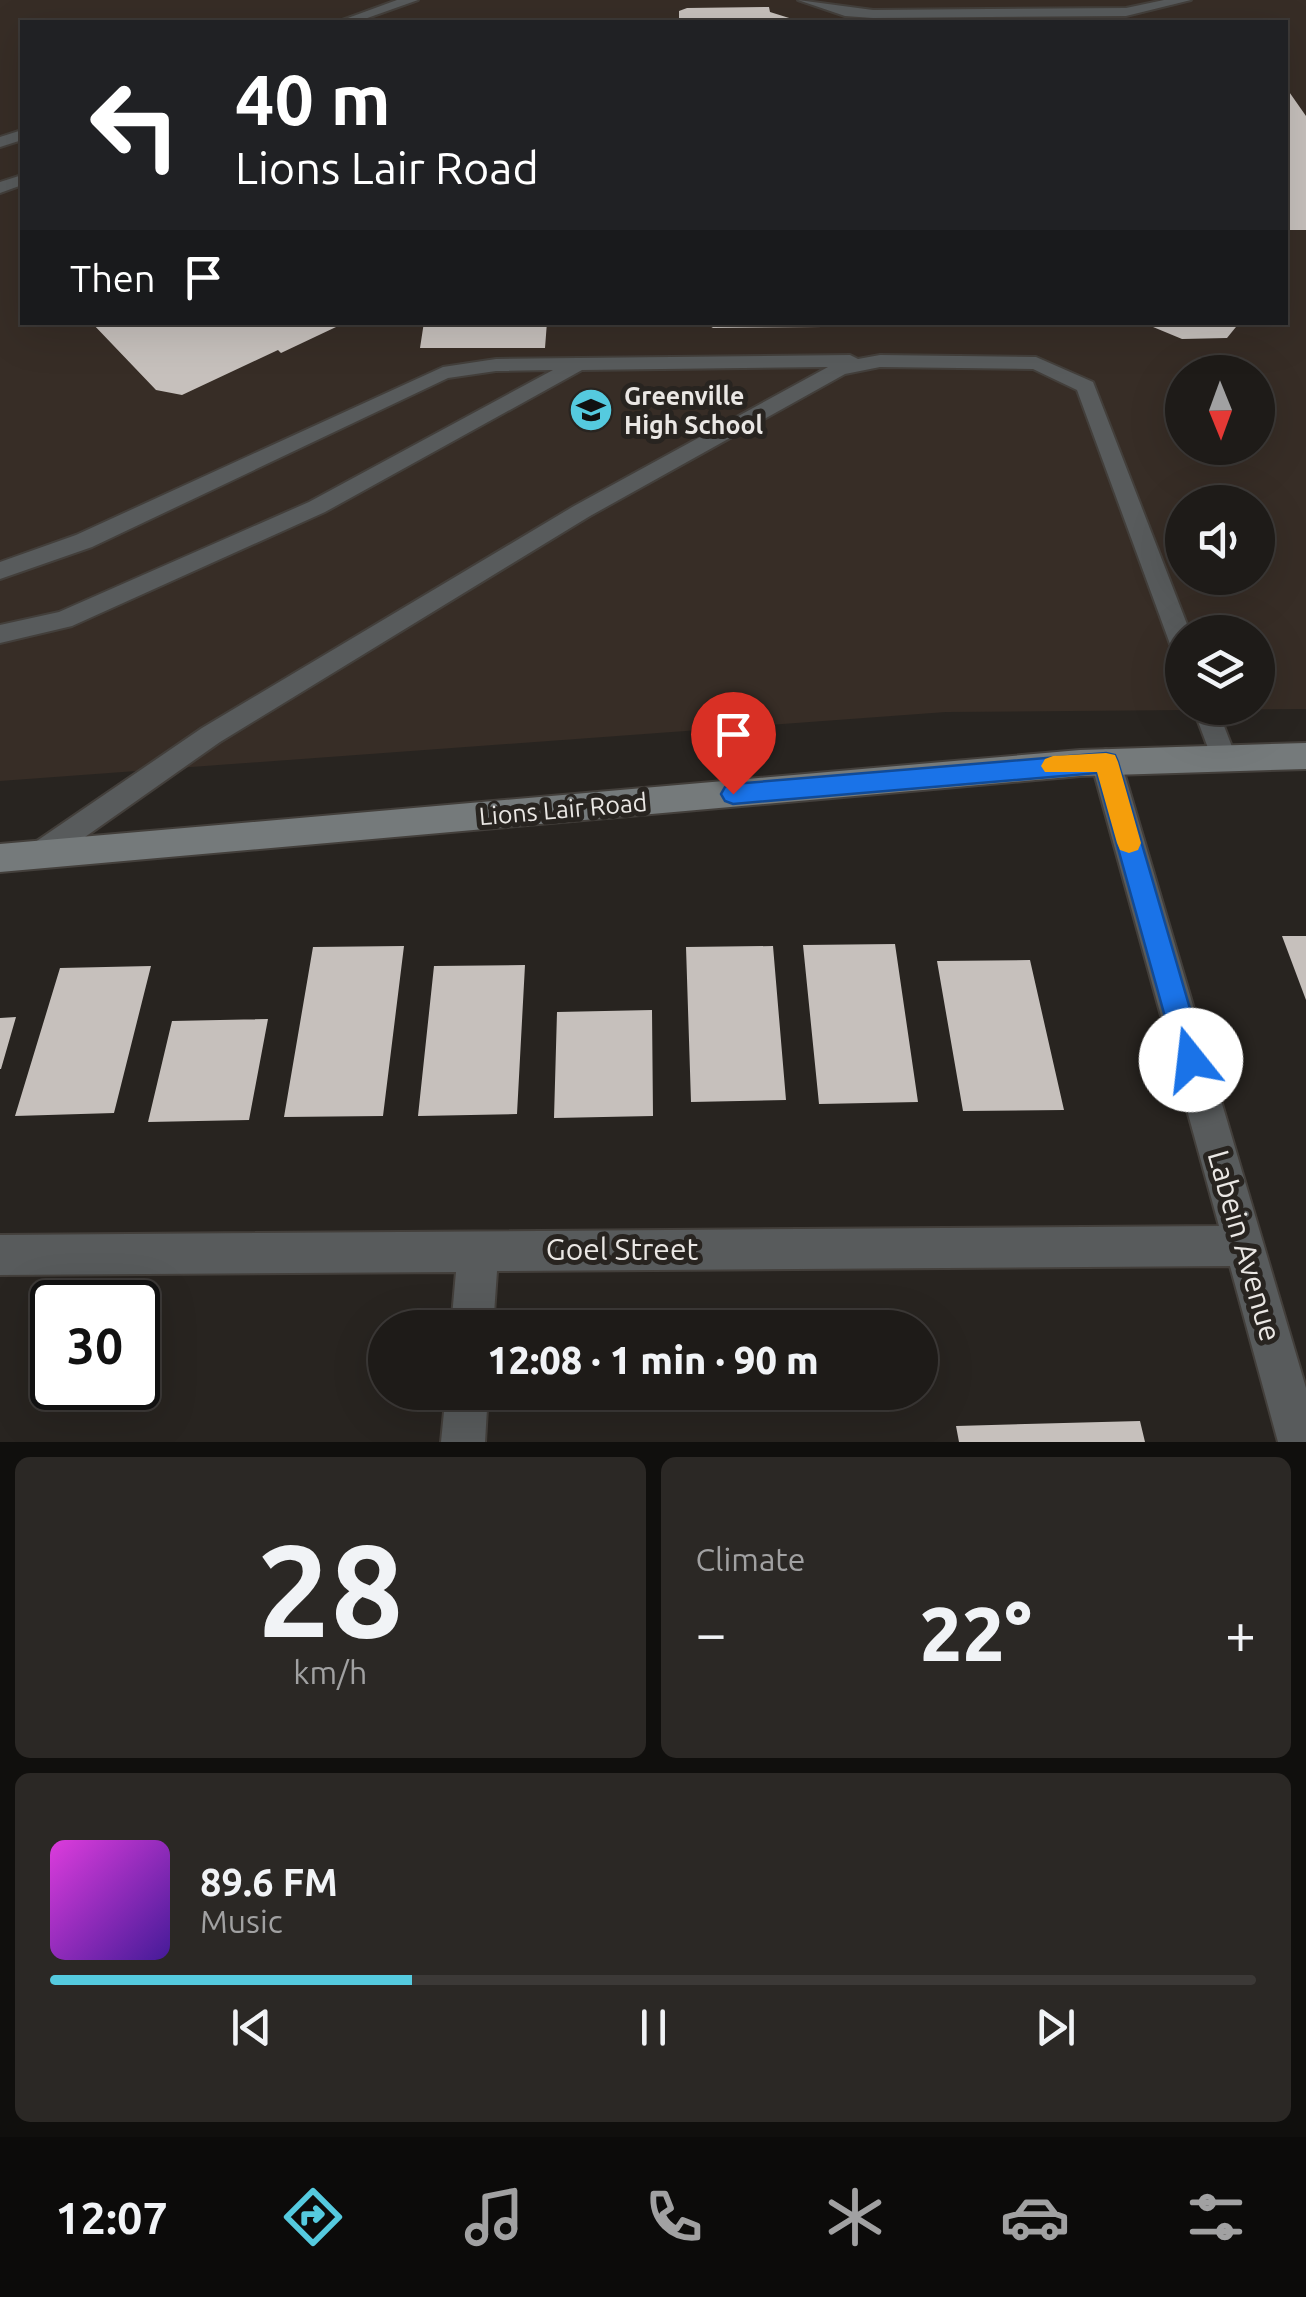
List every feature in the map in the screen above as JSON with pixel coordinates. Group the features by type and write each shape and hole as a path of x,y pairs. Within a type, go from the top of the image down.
{"street":[{"name":"Lions Lair Road","path":"0,858 1106,762 1306,756"},
{"name":"Labein Avenue","path":"1106,762 1300,1442"},
{"name":"Goel Street","path":"0,1255 1244,1246"},
{"path":"473,1310 478,1252"},
{"path":"463,1442 466,1410"}],"lane":[{"path":"350,20 411,0"},
{"path":"805,0 845,12 873,14 1126,12 1184,0"},
{"path":"38,855 211,736 582,511 839,369 880,361"},
{"path":"0,572 84,541 443,373 496,366 578,364 1036,362 1086,386 1171,615"},
{"path":"0,634 64,620 267,530 441,441 578,364"},
{"path":"1211,725 1223,756"}],"shaded area":[{"name":"Greenville High School","path":"0,0 1306,0 1306,709 1275,709 1275,615 1165,615 1165,710 946,712 0,781"}],"building":[{"path":"769,7 770,12 796,20 679,19 679,11"},
{"path":"1288,90 1306,116 1306,230 1288,230"},
{"path":"94,325 336,325 182,395 156,390"},
{"path":"424,325 547,325 545,348 420,348"},
{"path":"708,325 823,325 823,327"},
{"path":"1148,325 1238,325 1227,338 1182,339"},
{"path":"1282,936 1306,936 1306,1000"},
{"path":"895,944 918,1102 819,1104 803,945"},
{"path":"404,946 383,1116 284,1117 313,947"},
{"path":"773,946 786,1100 691,1102 686,947"},
{"path":"1030,960 1064,1110 963,1111 937,961"},
{"path":"525,965 517,1114 418,1116 434,966"},
{"path":"151,966 114,1113 15,1116 60,968"},
{"path":"652,1010 653,1116 554,1118 557,1012"},
{"path":"16,1017 1,1069 0,1069 0,1018"},
{"path":"268,1019 249,1120 148,1122 172,1021"},
{"path":"1140,1421 1145,1442 959,1442 956,1426"}],"slow traffic":[{"path":"1053,766 1106,762 1129,843"}],"place":[{"name":"Greenville High School","path":"591,410"}],"route":[{"path":"733,794 1106,762 1191,1060"}]}
